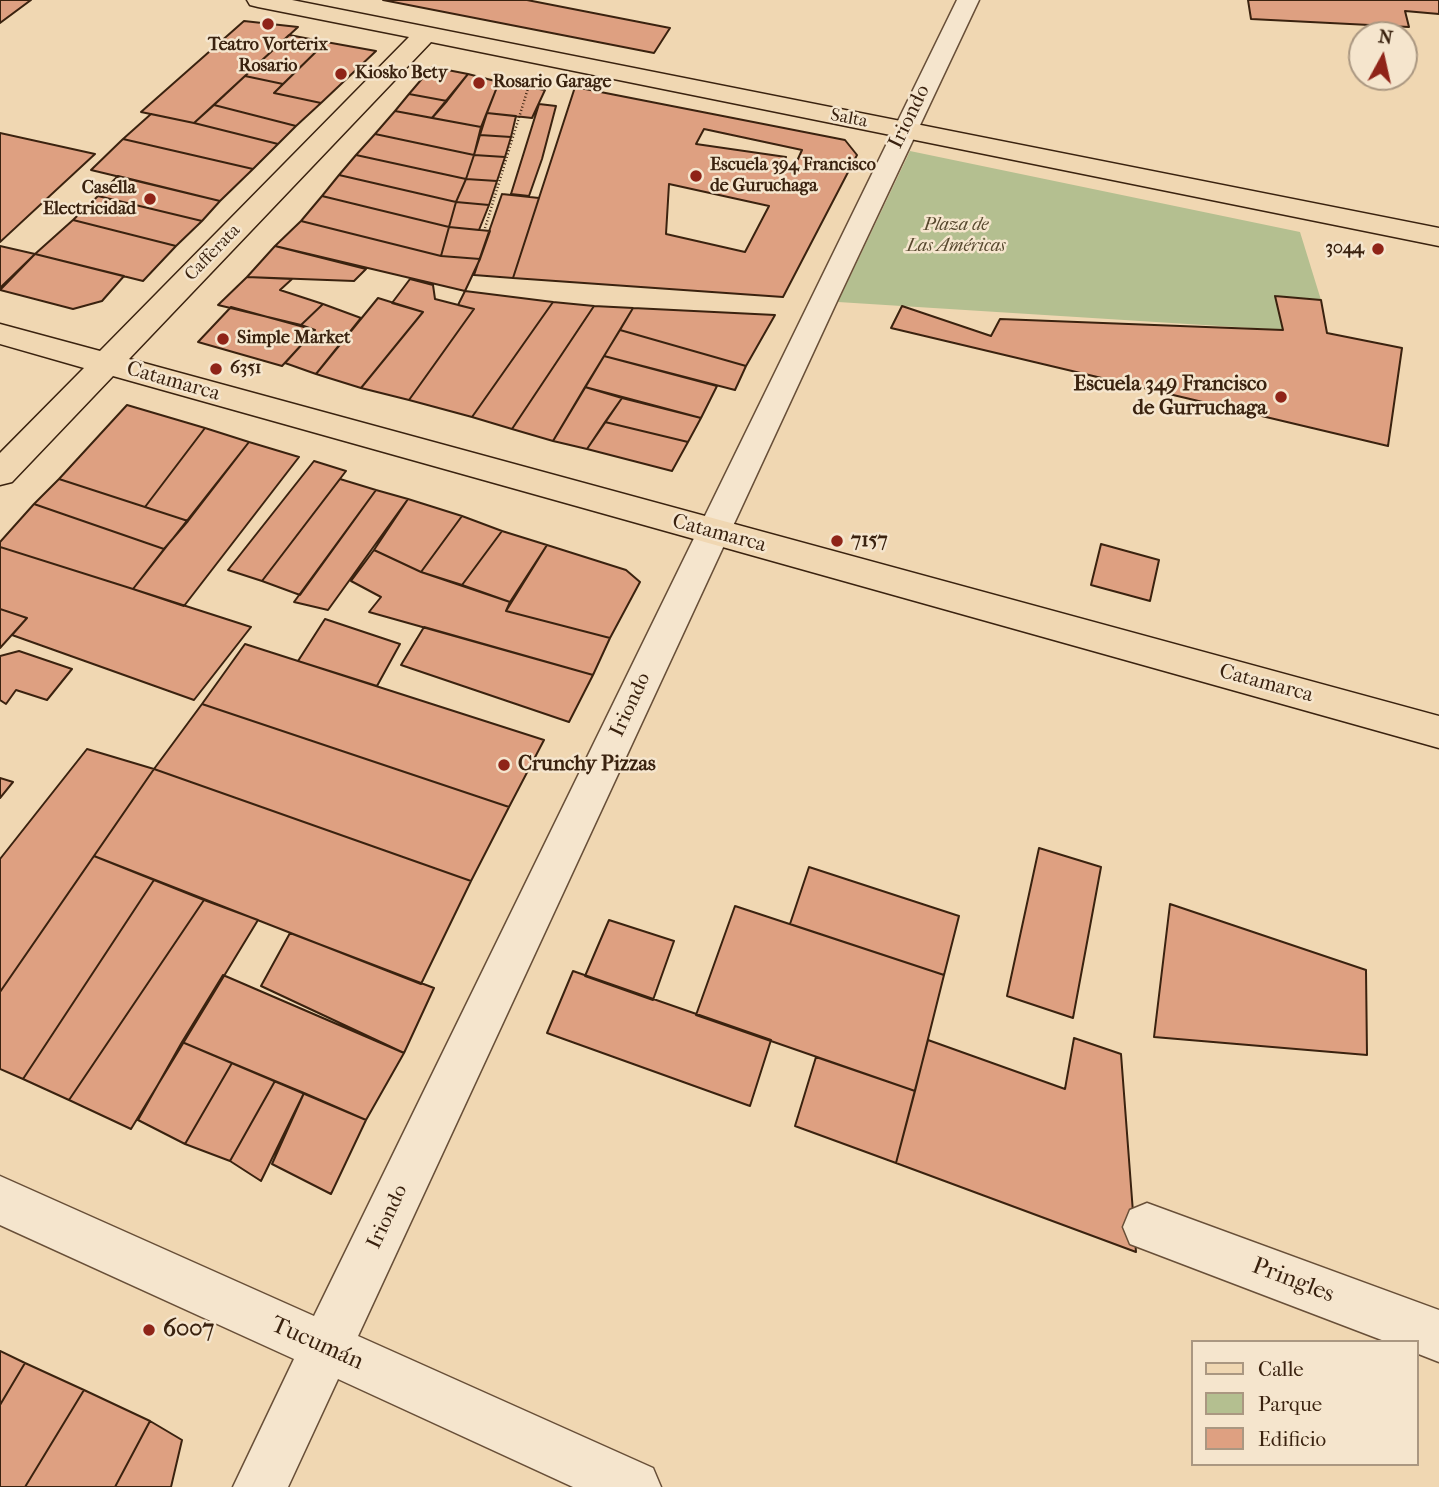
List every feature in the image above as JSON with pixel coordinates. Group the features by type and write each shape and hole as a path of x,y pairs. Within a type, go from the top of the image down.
{"main road":[{"name":"Salta","path":"258,0 1439,237"},
{"name":"Cafferata","path":"0,473 426,34"},
{"name":"Catamarca","path":"0,334 1439,732"}],"street":[{"name":"Iriondo","path":"260,1487 968,0"},
{"name":"Tucumán","path":"0,1200 634,1487"},
{"name":"Pringles","path":"1147,1227 1439,1336"}],"path":[{"path":"485,228 529,86"}],"green space":[{"name":"Plaza de Las Américas","path":"910,151 1300,232 1321,300 1276,296 1283,330 838,302"}],"building":[{"path":"0,0 31,0 0,23"},
{"path":"383,0 527,0 670,28 654,53"},
{"path":"1248,0 1439,0 1439,14 1405,11 1408,21 1348,21 1348,24 1251,19"},
{"path":"244,21 298,27 194,123 141,112"},
{"path":"289,35 326,42 283,84 245,76"},
{"path":"326,42 376,51 321,103 274,93"},
{"path":"432,67 468,74 447,101 409,94"},
{"path":"468,74 499,82 481,127 432,118"},
{"path":"245,76 283,84 274,93 321,103 296,126 214,105"},
{"path":"499,82 545,90 532,118 487,113"},
{"name":"Escuela 394 Francisco de Guruchaga","path":"575,87 845,140 857,155 783,297 513,278","holes":["704,129 802,150 792,172 781,170 786,157 696,144","669,184 769,206 745,252 666,234"]},
{"path":"409,94 447,101 432,118 395,111"},
{"path":"539,104 556,106 542,159 529,196 511,194"},
{"path":"214,105 296,126 278,144 194,123"},
{"path":"395,111 481,127 474,155 375,134"},
{"path":"487,113 516,116 511,137 480,135"},
{"path":"151,114 278,144 253,169 123,139"},
{"path":"0,133 95,154 0,242"},
{"path":"375,134 474,155 466,179 356,155"},
{"path":"480,135 511,137 505,157 474,155"},
{"path":"123,139 253,169 220,201 91,170"},
{"path":"356,155 466,179 456,202 339,175"},
{"path":"474,155 505,157 497,181 466,179"},
{"path":"339,175 456,202 449,227 322,196"},
{"path":"118,176 220,201 202,221 98,196"},
{"path":"466,179 497,181 489,205 456,202"},
{"path":"502,194 539,198 513,278 474,275"},
{"path":"98,196 202,221 176,246 73,220"},
{"path":"322,196 449,227 441,256 301,221"},
{"path":"456,202 489,205 479,230 449,227"},
{"path":"73,220 176,246 143,281 35,254"},
{"path":"301,221 441,256 480,259 465,291 275,246"},
{"path":"449,227 490,231 480,259 441,256"},
{"path":"0,246 35,254 0,288"},
{"path":"275,246 366,269 354,281 247,277"},
{"path":"35,254 124,276 102,301 73,309 0,290"},
{"path":"247,277 292,279 280,290 323,304 301,325 218,305"},
{"path":"410,279 433,285 435,299 474,309 409,400 361,388 423,312 392,303"},
{"path":"465,291 553,302 472,417 409,400 474,309 458,305"},
{"name":"Escuela 349 Francisco de Gurruchaga","path":"1275,296 1321,300 1327,333 1402,348 1388,446 891,328 902,306 991,336 1000,319 1283,330"},
{"path":"378,298 423,312 361,388 316,374"},
{"path":"553,302 594,306 512,429 472,417"},
{"path":"323,304 361,318 316,374 285,363 315,330 301,325"},
{"path":"594,306 633,308 553,441 512,429"},
{"path":"231,307 315,330 282,366 198,342"},
{"path":"633,308 775,315 746,366 620,330"},
{"path":"620,330 746,366 735,390 604,356"},
{"path":"604,356 717,386 701,418 585,387"},
{"path":"585,387 622,398 587,449 553,441"},
{"path":"622,398 701,418 688,442 605,422"},
{"path":"127,405 205,428 145,507 59,479"},
{"path":"605,422 688,442 672,471 587,449"},
{"path":"205,428 249,442 188,521 145,507"},
{"path":"249,442 299,457 184,606 133,589"},
{"path":"314,461 346,471 262,581 228,570"},
{"path":"59,479 188,521 164,549 34,504"},
{"path":"340,479 376,490 300,595 262,581"},
{"path":"376,490 408,499 328,610 294,602"},
{"path":"408,499 462,516 421,572 374,550"},
{"path":"34,504 164,549 133,589 0,547 0,542"},
{"path":"462,516 502,531 462,585 421,572"},
{"path":"502,531 547,545 510,602 462,585"},
{"path":"1101,544 1159,560 1150,601 1091,585"},
{"path":"547,545 626,570 640,582 610,638 506,611"},
{"path":"0,547 251,627 194,700 12,635 27,618 0,609"},
{"path":"374,550 421,572 510,602 506,611 610,638 593,675 369,612 381,597 351,581"},
{"path":"0,609 27,618 0,648"},
{"path":"325,619 400,644 377,686 298,661"},
{"path":"424,627 593,675 569,722 401,665"},
{"path":"245,644 544,740 509,807 202,704"},
{"path":"19,651 72,669 47,700 16,690 6,704 0,700 0,656"},
{"path":"202,704 509,807 471,881 154,769"},
{"path":"87,749 154,769 0,992 0,859"},
{"path":"154,769 471,881 421,984 94,856"},
{"path":"0,778 13,782 0,798"},
{"path":"1039,848 1101,867 1073,1018 1007,996"},
{"path":"94,856 154,880 23,1079 0,1069 0,992"},
{"path":"809,867 959,916 944,975 790,924"},
{"path":"154,880 204,900 69,1100 23,1079"},
{"path":"204,900 258,920 131,1129 69,1100"},
{"path":"1170,904 1366,970 1367,1055 1154,1037"},
{"path":"735,906 944,975 915,1091 696,1015"},
{"path":"609,920 674,941 653,1000 585,976"},
{"path":"290,933 434,988 404,1053 261,986"},
{"path":"573,971 771,1040 750,1106 547,1033"},
{"path":"223,975 404,1053 366,1120 182,1042"},
{"path":"1074,1038 1121,1054 1136,1252 896,1163 928,1040 1065,1089"},
{"path":"182,1042 232,1063 185,1144 138,1120"},
{"path":"816,1057 915,1091 896,1163 795,1126"},
{"path":"232,1063 275,1081 230,1161 185,1144"},
{"path":"275,1081 304,1093 261,1181 230,1161"},
{"path":"304,1093 366,1120 331,1194 272,1164"},
{"path":"0,1351 25,1363 0,1405"},
{"path":"25,1363 84,1390 25,1487 0,1487 0,1405"},
{"path":"84,1390 150,1421 115,1487 25,1487"},
{"path":"150,1421 182,1440 171,1487 115,1487"}],"place":[{"name":"Teatro Vorterix Rosario","path":"268,24"},
{"name":"Kiosko Bety","path":"341,74"},
{"name":"Rosario Garage","path":"479,83"},
{"name":"Escuela 394 Francisco de Guruchaga","path":"696,176"},
{"name":"Casella Electricidad","path":"150,199"},
{"name":"3044","path":"1378,249"},
{"name":"Simple Market","path":"223,339"},
{"name":"6351","path":"216,369"},
{"name":"Escuela 349 Francisco de Gurruchaga","path":"1281,397"},
{"name":"7157","path":"837,541"},
{"name":"Crunchy Pizzas","path":"504,765"},
{"name":"6007","path":"149,1330"}]}
